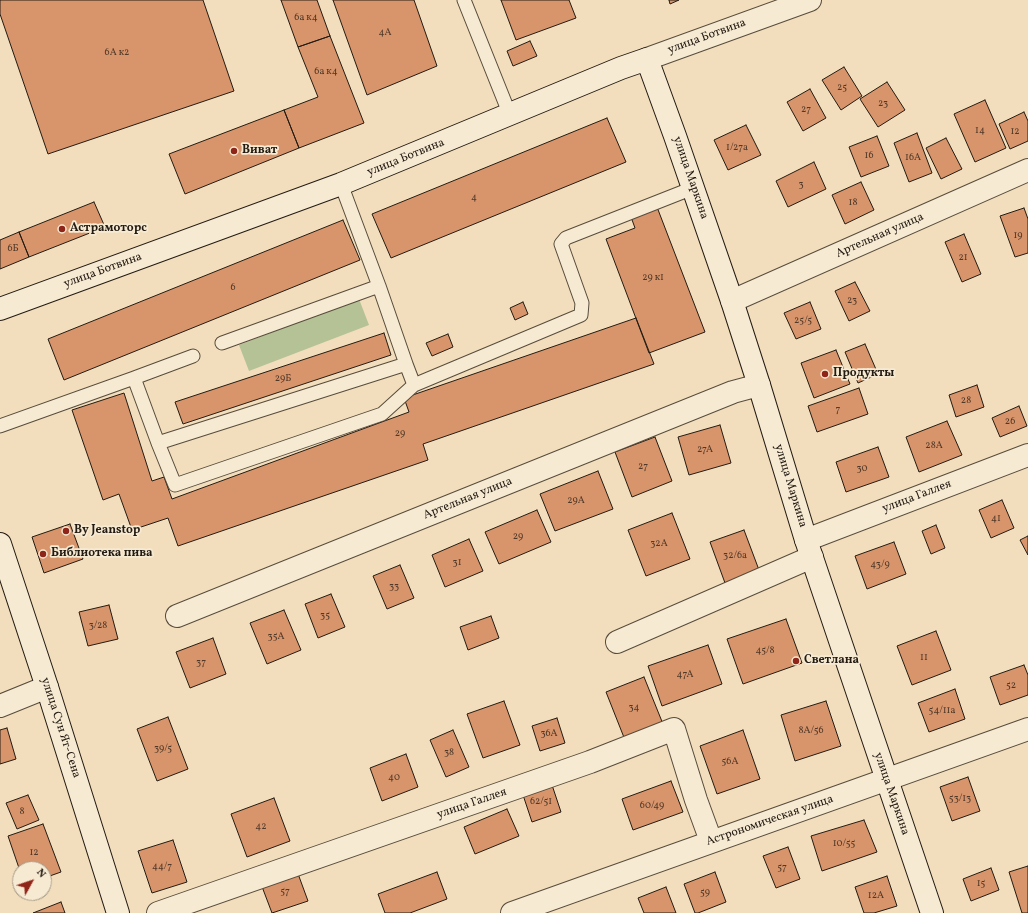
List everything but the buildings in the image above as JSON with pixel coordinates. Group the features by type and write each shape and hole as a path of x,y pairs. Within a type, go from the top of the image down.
{"street":[{"name":"улица Ботвина","path":"0,309 341,184 510,115 614,70 810,0"},
{"name":"улица Маркина","path":"647,59 732,301 809,548 932,913"},
{"name":"Артельная улица","path":"732,301 1028,170"},
{"name":"Артельная улица","path":"177,616 733,392 759,385"},
{"name":"улица Галлея","path":"617,642 809,548 1028,455"},
{"name":"улица Сун Ят-Сена","path":"0,544 47,687 118,913"},
{"path":"0,706 47,687"},
{"name":"улица Галлея","path":"158,913 590,762 674,729 696,800 711,841"},
{"name":"Астрономическая улица","path":"512,913 1028,729"}],"lane":[{"path":"464,0 510,115"},
{"path":"341,184 414,385"},
{"path":"134,378 158,444 175,485 382,414 414,385 581,315 582,303 561,244 566,238 693,188"},
{"path":"222,343 379,286"},
{"path":"0,426 193,356"},
{"path":"158,444 406,364"}],"green space":[{"path":"359,299 369,325 249,371 239,345"}],"place":[{"name":"Виват","path":"234,151"},
{"name":"Астрамоторс","path":"62,229"},
{"name":"Продукты","path":"825,374"},
{"name":"By Jeanstop","path":"66,531"},
{"name":"Библиотека пива","path":"43,554"},
{"name":"Светлана","path":"796,661"}]}
